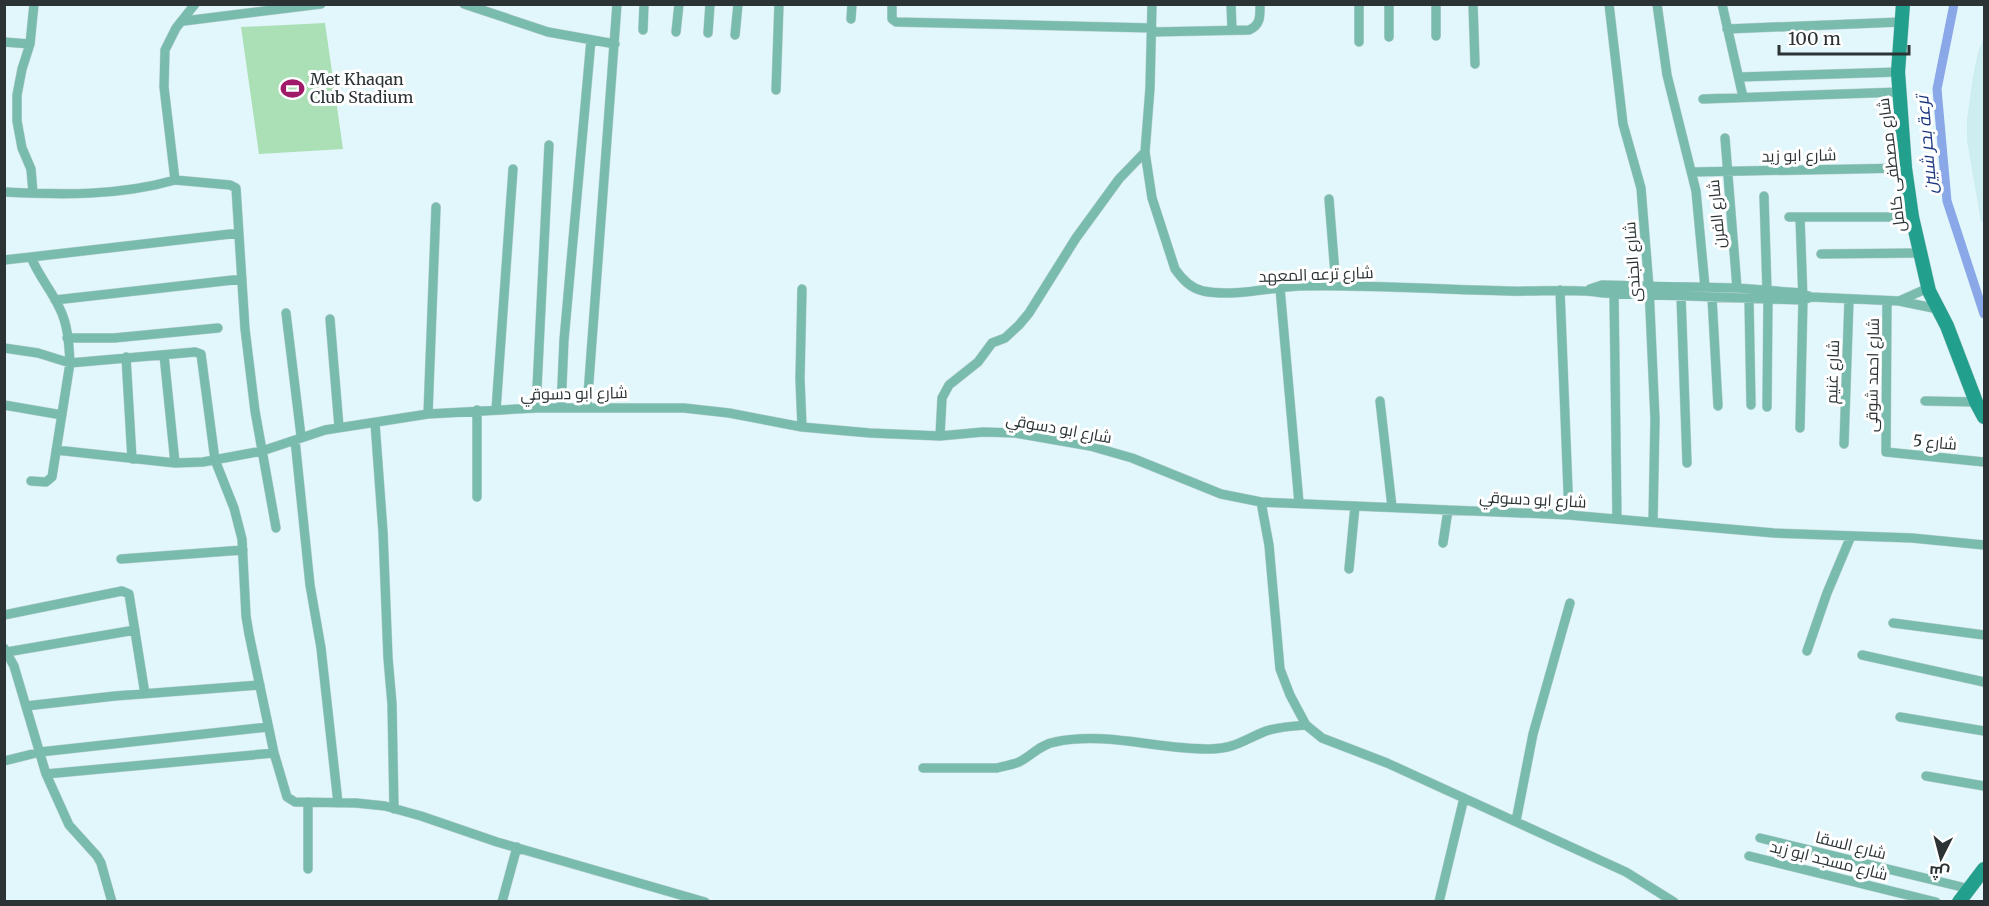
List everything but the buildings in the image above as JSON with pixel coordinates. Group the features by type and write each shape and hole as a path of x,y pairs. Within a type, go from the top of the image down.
{"main road":[{"name":"شارع مصطفى كامل","path":"1903,4 1898,72 1899,92 1905,168 1919,254 1928,288 1952,336 1976,402 1984,417"},
{"path":"1959,902 1984,869"}],"street":[{"path":"33,193 31,169 22,148 17,122 17,95 30,44 34,4"},
{"path":"175,180 164,87 165,50 176,28 184,21 195,4"},
{"path":"184,21 321,4"},
{"path":"464,4 548,32 615,44"},
{"path":"587,408 617,4"},
{"path":"643,30 644,4"},
{"path":"676,32 679,4"},
{"path":"708,33 710,4"},
{"path":"735,34 738,4"},
{"path":"776,90 779,4"},
{"path":"851,19 852,4"},
{"path":"892,4 891,15 896,22 1152,30 1249,30 1255,27 1260,18 1260,4"},
{"name":"شارع ترعه المعهد","path":"1152,4 1150,88 1145,152 1152,198 1175,269 1191,286 1203,291 1214,292 1336,286 1509,291 1587,290 1614,293 1705,288 1749,299 1768,294"},
{"path":"1231,4 1232,30"},
{"path":"1359,4 1359,42"},
{"path":"1389,4 1389,38"},
{"path":"1436,4 1436,36"},
{"path":"1473,4 1475,63"},
{"name":"شارع الجندى","path":"1609,4 1623,124 1641,181 1649,291 1654,420 1653,522"},
{"path":"1657,4 1667,75 1696,191 1705,288"},
{"path":"1722,4 1743,97"},
{"path":"1727,29 1901,22"},
{"path":"561,408 567,292 591,40"},
{"path":"4,42 30,44"},
{"path":"1740,77 1898,72"},
{"path":"1703,99 1899,92"},
{"name":"شارع الفرن","path":"1725,138 1737,288"},
{"path":"536,408 549,145"},
{"path":"940,436 942,398 948,385 978,362 992,343 1005,338 1019,325 1076,238 1119,179 1145,152"},
{"name":"شارع ابو زيد","path":"1692,172 1905,168"},
{"path":"496,410 513,169"},
{"path":"4,192 104,193 148,188 175,180 234,186 237,194 247,348 276,528"},
{"path":"1764,196 1768,294 1767,407"},
{"path":"1329,199 1336,286"},
{"path":"428,414 436,207"},
{"path":"1788,217 1912,217"},
{"path":"1800,217 1805,297 1800,428"},
{"path":"4,260 239,233"},
{"path":"1821,254 1919,254"},
{"path":"31,257 55,300 65,324 70,363 49,481 31,481"},
{"path":"55,300 242,279"},
{"name":"شارع ترعه المعهد","path":"1587,290 1602,285 1681,296 1712,297 1737,288 1768,294 1805,297 1899,301 1938,309"},
{"path":"1280,288 1299,503"},
{"name":"شارع ترعه المعهد","path":"1899,301 1928,288"},
{"path":"802,289 800,379 802,427"},
{"path":"1560,290 1569,515"},
{"path":"1614,293 1617,519"},
{"path":"1681,296 1686,463"},
{"path":"1712,297 1718,406"},
{"path":"1749,299 1751,405"},
{"name":"شارع غنيم","path":"1844,444 1849,300"},
{"name":"شارع احمد شوقى","path":"1886,449 1887,301"},
{"path":"286,313 310,585 321,648 338,802"},
{"path":"330,319 339,427"},
{"path":"68,338 114,338 218,328"},
{"path":"4,348 38,352 70,363 195,352 201,354 215,460 234,508 243,550 246,616 268,728 287,797 295,802 338,802 394,808 497,842 705,902"},
{"path":"164,355 175,463"},
{"path":"126,357 132,459"},
{"path":"1380,401 1392,507"},
{"path":"1925,401 1976,402"},
{"path":"4,405 62,415"},
{"name":"شارع ابو دسوقي","path":"56,450 175,463 215,460 262,451 339,427 428,414 536,408 684,408 729,413 802,427 870,433 940,436 983,432 1015,433 1090,446 1132,458 1229,496 1261,502 1569,515 1774,533 1912,538 1984,545"},
{"path":"477,410 477,497"},
{"path":"375,423 392,704 394,808"},
{"name":"شارع 5","path":"1886,449 1890,453 1984,462"},
{"path":"1261,502 1270,555 1280,669 1287,689 1306,725 1322,738 1516,821 1636,877 1674,902"},
{"path":"1349,569 1355,506"},
{"path":"1443,543 1448,510"},
{"path":"1808,651 1827,593 1851,536"},
{"path":"122,559 243,550"},
{"path":"4,615 125,591 129,594 146,694"},
{"path":"1516,821 1533,734 1570,603"},
{"path":"1893,623 1984,635"},
{"path":"112,902 101,863 69,825 46,774 14,666 6,650 135,630"},
{"path":"1862,655 1984,681"},
{"path":"26,706 260,685"},
{"path":"1900,717 1984,731"},
{"path":"923,768 997,768 1019,762 1045,744 1065,740 1108,740 1209,749 1227,748 1240,745 1268,730 1306,725"},
{"path":"4,761 40,752 268,728"},
{"path":"46,774 274,753"},
{"path":"1926,776 1984,786"},
{"path":"1439,902 1464,798"},
{"path":"308,802 308,869"},
{"name":"شارع السقا","path":"1760,838 1970,889"},
{"path":"502,902 517,846"},
{"name":"شارع مسجد ابو زيد","path":"1749,856 1936,902"}],"shaded area":[{"path":"1984,38 1984,221 1981,222 1967,141 1967,119 1978,52"}],"green space":[{"name":"Met Khaqan Club Stadium","path":"325,23 343,149 259,154 241,27"}],"waterway":[{"name":"ترعة بحر شبين","path":"1954,4 1937,89 1947,201 1984,314"}],"place":[{"name":"Met Khaqan Club Stadium","path":"292,88"}]}
